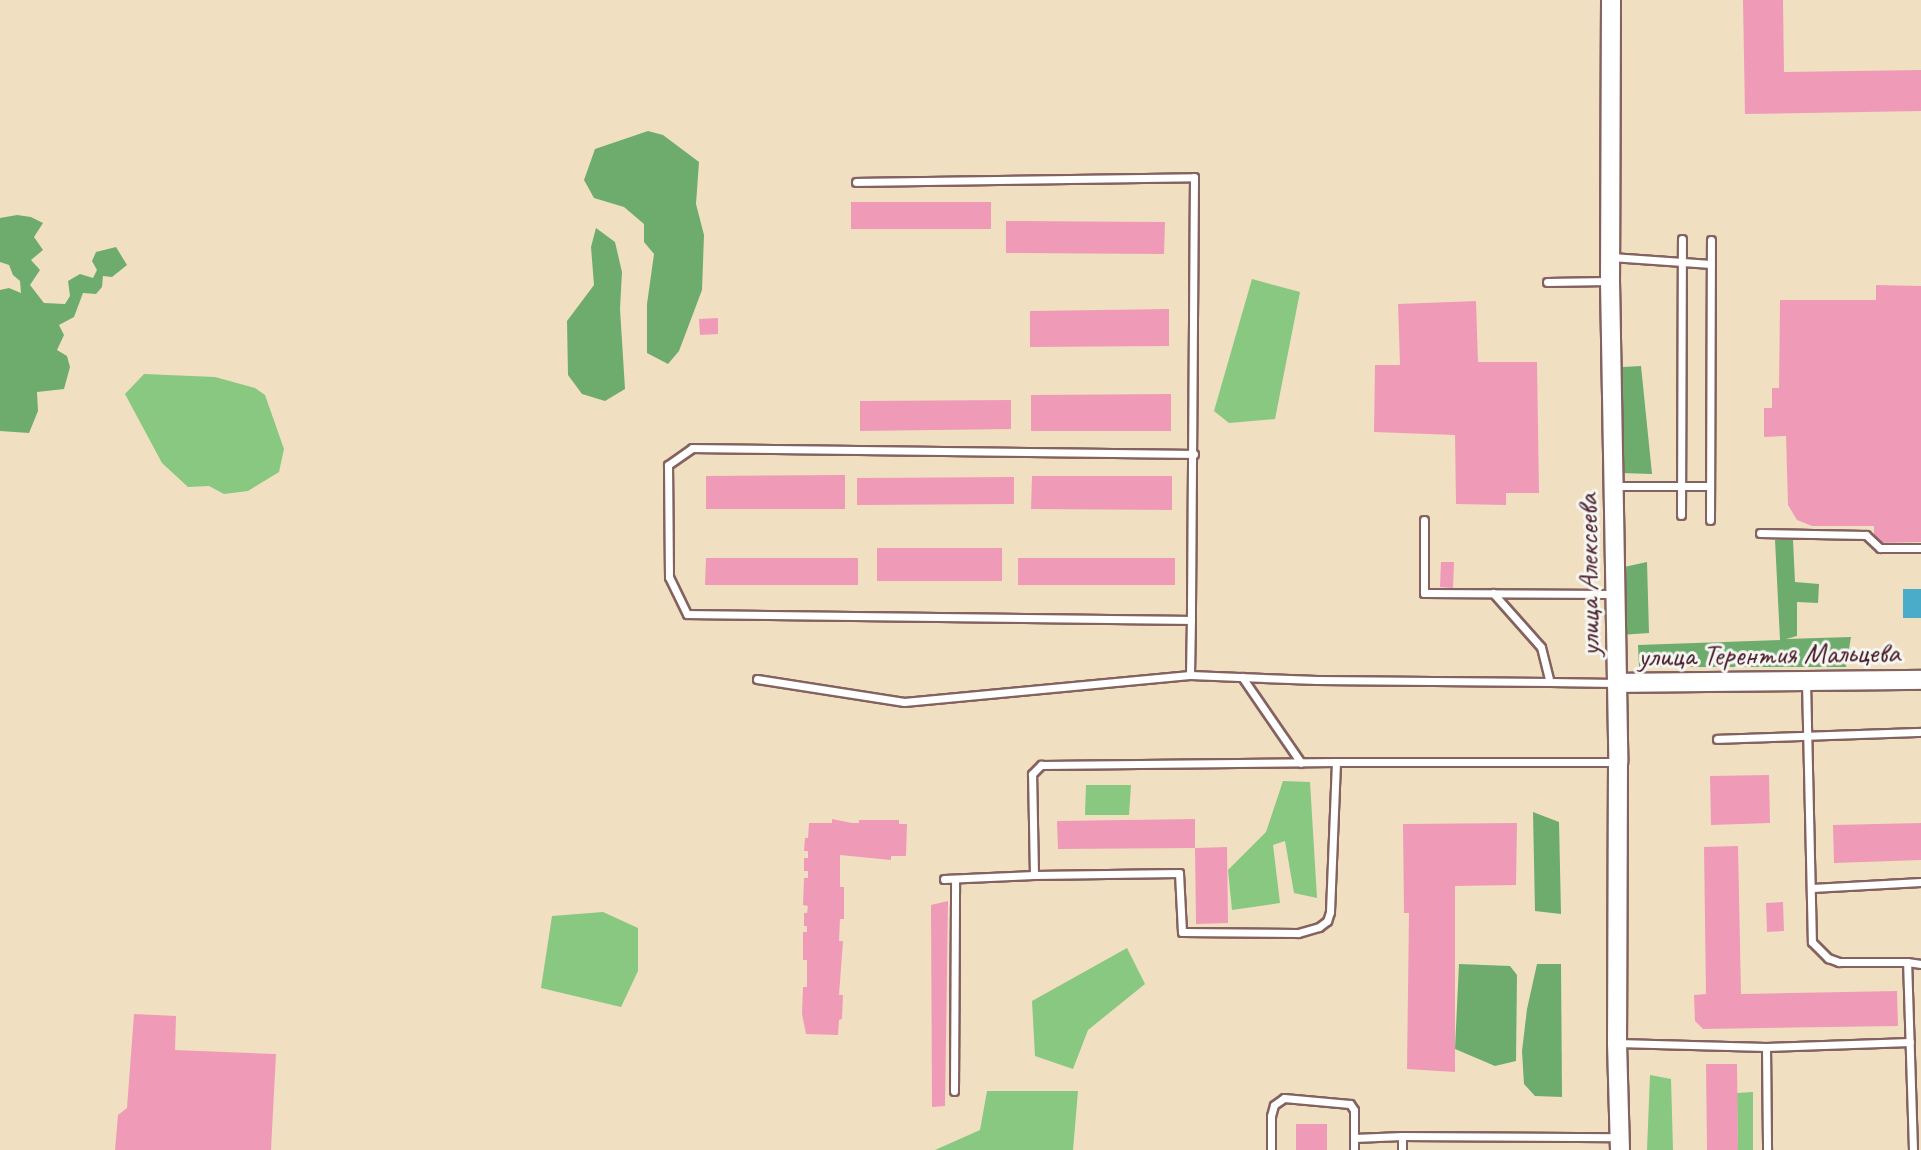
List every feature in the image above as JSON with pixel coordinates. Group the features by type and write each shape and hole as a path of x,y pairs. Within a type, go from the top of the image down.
{"street":[{"name":"улица Алексеева","path":"1611,0 1610,281 1618,762 1619,1143"},
{"name":"улица Терентия Мальцева","path":"1617,683 1921,680"}],"lane":[{"path":"856,182 1194,177 1194,454 1190,675"},
{"path":"1681,515 1682,239"},
{"path":"1710,520 1711,240"},
{"path":"1610,257 1711,264"},
{"path":"1547,282 1610,281"},
{"path":"1191,620 687,614 669,577 668,465 692,448 1194,454"},
{"path":"1614,486 1710,486"},
{"path":"1424,520 1424,593 1616,594"},
{"path":"1760,533 1867,535 1880,548 1921,548"},
{"path":"1493,593 1541,647 1550,681"},
{"path":"757,679 904,702 1190,675 1617,683"},
{"path":"1242,677 1301,763"},
{"path":"1806,681 1812,942 1828,958 1839,962 1921,964"},
{"path":"1717,740 1808,734 1921,732"},
{"path":"944,879 1179,873 1182,932 1298,933 1319,927 1327,920 1330,912 1336,762"},
{"path":"1034,875 1032,774 1037,766 1618,762"},
{"path":"954,1091 955,878"},
{"path":"1812,888 1921,881"},
{"path":"1907,962 1913,1150"},
{"path":"1617,1043 1766,1047 1910,1042"},
{"path":"1766,1047 1767,1150"},
{"path":"1271,1150 1271,1116 1274,1105 1284,1098 1350,1104 1353,1110 1354,1150"},
{"path":"1354,1138 1402,1136 1619,1143"},
{"path":"1402,1136 1402,1150"}],"green space":[{"path":"648,131 663,135 699,162 696,204 704,235 702,290 679,351 668,364 647,353 647,304 654,254 644,242 644,224 624,207 594,198 584,180 595,149"},
{"path":"17,215 31,217 43,223 34,237 43,250 31,260 40,270 30,285 44,303 65,304 70,296 68,281 80,274 93,278 97,270 92,261 96,252 116,247 127,265 112,277 103,276 102,287 96,294 83,293 74,317 59,325 64,335 57,350 67,356 70,367 64,389 37,392 38,411 29,433 0,431 0,290 9,288 21,293 20,281 13,275 9,265 0,262 0,218"},
{"path":"596,228 615,242 622,272 620,309 625,389 605,401 582,394 568,375 567,321 594,285 591,247"},
{"path":"1252,279 1300,292 1275,419 1229,423 1214,411"},
{"path":"1641,366 1652,474 1620,473 1623,367"},
{"path":"144,374 215,377 255,388 265,395 284,449 279,472 248,491 224,494 209,486 188,487 162,463 125,394"},
{"path":"1775,540 1793,540 1795,582 1819,584 1818,603 1797,602 1797,636 1786,639 1851,637 1846,667 1639,667 1638,645 1780,640"},
{"path":"1647,562 1649,633 1620,635 1624,567"},
{"path":"1283,781 1310,782 1317,898 1294,893 1285,841 1273,845 1280,903 1232,910 1228,870 1266,832"},
{"path":"1086,785 1131,785 1129,815 1085,815"},
{"path":"1533,812 1559,822 1561,914 1535,911"},
{"path":"603,912 638,928 638,971 621,1007 541,988 552,916"},
{"path":"1127,948 1145,984 1088,1030 1073,1069 1035,1056 1032,1001"},
{"path":"1459,964 1510,966 1517,975 1516,1061 1495,1066 1455,1049"},
{"path":"1537,964 1561,964 1562,1097 1535,1096 1524,1084 1522,1051 1527,1009"},
{"path":"1650,1075 1671,1079 1673,1150 1647,1150"},
{"path":"987,1091 1078,1091 1073,1150 935,1150 980,1130"},
{"path":"1753,1092 1753,1150 1738,1150 1737,1093"}],"water":[{"path":"1903,589 1921,589 1921,618 1903,618"}],"building":[{"path":"1743,0 1783,0 1784,72 1921,70 1921,111 1745,114"},
{"path":"851,202 991,202 991,229 851,229"},
{"path":"1006,221 1165,222 1164,254 1006,253"},
{"path":"1876,285 1921,286 1921,542 1874,543 1874,526 1812,526 1797,520 1788,505 1786,436 1764,437 1764,408 1772,408 1772,388 1779,388 1780,300 1876,300"},
{"path":"1476,301 1478,362 1537,362 1539,493 1506,493 1506,505 1456,504 1455,435 1374,432 1375,365 1400,365 1398,304"},
{"path":"1169,309 1169,346 1030,347 1030,311"},
{"path":"718,318 718,334 700,335 699,319"},
{"path":"1171,394 1171,431 1031,431 1031,395"},
{"path":"1011,400 1011,429 860,431 860,401"},
{"path":"845,475 845,509 706,509 706,476"},
{"path":"1032,476 1172,476 1172,510 1031,509"},
{"path":"1014,477 1014,504 857,505 857,478"},
{"path":"877,548 1002,548 1002,581 877,581"},
{"path":"706,558 858,558 858,585 705,585"},
{"path":"1018,558 1175,558 1175,585 1018,585"},
{"path":"1441,562 1454,562 1453,588 1440,587"},
{"path":"1769,775 1770,823 1711,825 1710,776"},
{"path":"832,819 852,823 859,823 859,820 899,820 899,824 907,824 906,856 891,856 891,860 840,855 840,887 844,887 844,919 840,919 839,941 843,941 839,995 843,995 842,1019 839,1020 838,1035 806,1034 802,1014 803,987 807,987 807,960 803,960 803,932 807,932 804,913 807,913 808,906 803,905 804,878 808,878 808,871 804,871 804,858 808,858 808,851 804,851 805,838 808,838 809,823 832,823"},
{"path":"1195,819 1195,848 1058,849 1057,821"},
{"path":"1517,823 1516,885 1455,886 1455,1072 1407,1069 1409,913 1404,913 1403,824"},
{"path":"1921,823 1921,860 1834,863 1833,825"},
{"path":"1738,846 1741,994 1897,991 1898,1026 1703,1029 1695,1021 1694,995 1706,994 1704,847"},
{"path":"1227,847 1228,923 1196,924 1195,848"},
{"path":"948,901 945,1106 932,1107 931,905"},
{"path":"1783,902 1784,931 1767,932 1766,903"},
{"path":"134,1014 176,1016 175,1050 276,1054 271,1150 115,1150 118,1115 127,1108"},
{"path":"1706,1064 1737,1064 1738,1150 1707,1150"},
{"path":"1296,1124 1327,1124 1327,1150 1296,1150"}]}
